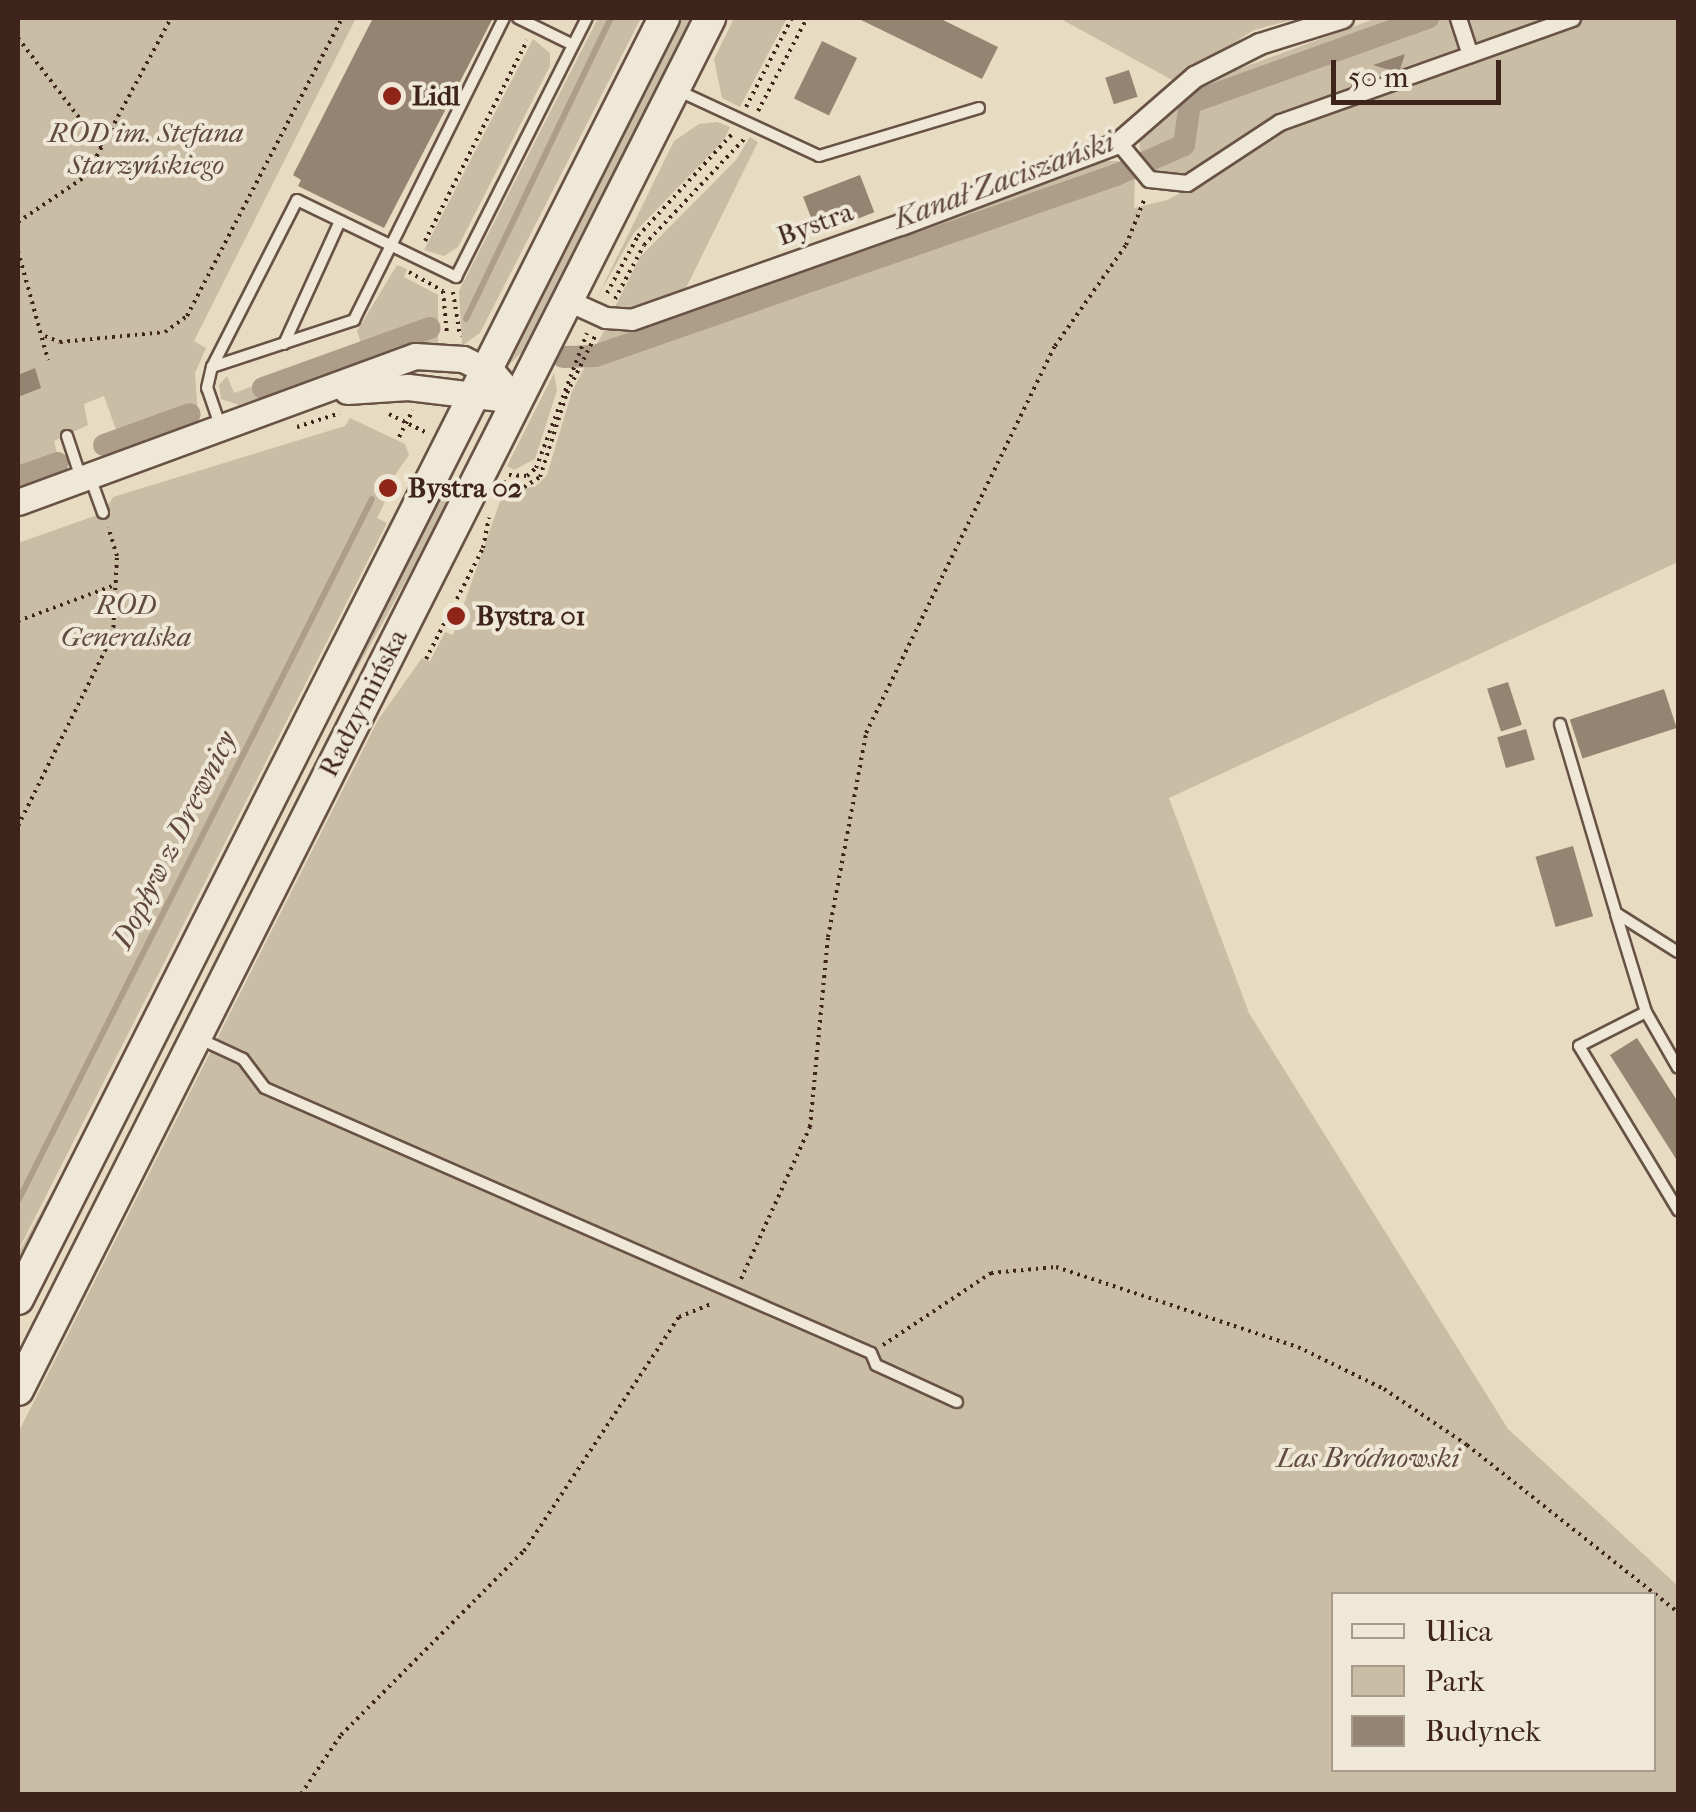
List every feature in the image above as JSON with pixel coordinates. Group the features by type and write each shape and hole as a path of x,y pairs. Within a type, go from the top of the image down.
{"main road":[{"name":"Radzymińska","path":"18,1299 444,442 481,383 664,18"},
{"name":"Radzymińska","path":"18,1390 710,18"}],"street":[{"name":"Bystra","path":"601,316 632,320 678,305 1119,143 1195,77 1260,44 1343,18"},
{"path":"1119,143 1141,171 1187,183 1266,128 1572,18"},
{"path":"1458,20 1470,54"},
{"path":"566,300 601,316"},
{"path":"18,502 426,355 456,357 481,383 516,400"},
{"path":"322,392 419,397 481,383"},
{"path":"419,397 447,415 444,442"}],"lane":[{"path":"212,368 354,320 504,18"},
{"path":"518,18 573,45"},
{"path":"221,429 206,388 212,368 297,200 456,277 587,18"},
{"path":"673,88 819,156 979,108"},
{"path":"284,344 340,221"},
{"path":"67,436 103,513"},
{"path":"1560,724 1646,1012 1678,1068"},
{"path":"1616,914 1678,952"},
{"path":"1646,1012 1579,1046 1678,1210"},
{"path":"195,1037 243,1059 265,1088 871,1353 876,1365 957,1402"}],"path":[{"path":"18,222 86,176 104,150 171,18"},
{"path":"46,336 60,342 164,332 187,316 342,18"},
{"path":"505,473 533,473 568,373 644,245 734,156 792,18"},
{"path":"500,489 504,481 524,486 540,477 576,373 638,236 746,122 807,18"},
{"path":"446,344 443,291 408,275 534,26"},
{"path":"18,38 104,150"},
{"path":"301,1794 340,1735 524,1551 679,1317 734,1293 810,1127 828,937 866,733 1055,346 1142,218 1141,171"},
{"path":"18,251 46,336 48,360"},
{"path":"456,277 457,346"},
{"path":"399,436 419,397"},
{"path":"343,412 354,410"},
{"path":"378,411 444,442"},
{"path":"418,429 422,420"},
{"path":"426,660 483,548 490,510"},
{"path":"18,826 113,634 117,556 103,513"},
{"path":"18,621 115,585"},
{"path":"871,1353 990,1273 1056,1268 1298,1348 1384,1389 1468,1445 1653,1592"},
{"path":"1656,1595 1678,1612"}],"green space":[{"name":"ROD im. Stefana Starzyńskiego","path":"18,18 356,18 194,341 206,348 195,373 198,414 121,444 104,396 84,404 88,425 54,441 57,453 18,467"},
{"path":"598,18 641,18 480,333 462,346 459,291"},
{"path":"680,18 694,18 525,349 508,366"},
{"path":"734,18 787,18 740,107 722,98 714,59"},
{"path":"1059,18 1299,18 1254,30 1174,81"},
{"path":"1377,18 1417,18 1188,100 1181,110 1182,142 1141,160 1139,139 1214,78"},
{"name":"Las Bródnowski","path":"1438,18 1678,18 1678,562 1169,798 1249,1013 1508,1429 1678,1586 1678,1794 18,1794 18,1433 378,720 422,658 430,661 445,632 453,635 504,490 535,487 547,475 572,391 604,331 639,327 1095,161 1117,161 1135,175 1134,208 1167,200 1210,177 1276,117 1187,177 1160,178 1148,165 1188,145 1192,107"},
{"path":"533,39 550,53 550,66 458,247 444,256 424,250"},
{"path":"717,122 730,127 724,140 634,233 598,296 674,141 699,124"},
{"path":"750,137 758,142 682,296 613,311 640,257 736,160"},
{"path":"397,265 407,269 404,277 438,295 438,345 239,405 221,399 219,385 227,376 234,393 362,347 357,331"},
{"path":"554,373 557,390 535,459 514,470 507,466"},
{"name":"ROD Generalska","path":"350,418 405,444 409,455 380,496 386,500 377,518 387,523 18,1251 18,543 103,513 113,497 345,426"},
{"path":"449,476 460,482 18,1280 18,1254"}],"building":[{"name":"Lidl","path":"373,18 493,18 384,228 298,186 301,180 293,175"},
{"path":"857,18 939,18 998,47 982,79"},
{"path":"822,41 857,58 829,116 794,99"},
{"path":"1405,54 1399,73 1373,65"},
{"path":"1129,70 1138,97 1114,104 1105,78"},
{"path":"1356,70 1382,78 1350,89"},
{"path":"860,175 874,212 817,234 803,197"},
{"path":"35,368 41,388 18,397 18,375"},
{"path":"1508,682 1522,725 1501,732 1487,689"},
{"path":"1664,689 1677,728 1583,759 1570,720"},
{"path":"1526,729 1535,760 1506,768 1497,737"},
{"path":"1573,846 1593,916 1556,927 1536,857"},
{"path":"1637,1038 1678,1102 1678,1162 1610,1055"}],"waterway":[{"path":"466,319 611,18"},
{"name":"Kanał Zaciszański","path":"563,357 595,356 1116,175 1184,145 1190,103 1428,18"},
{"name":"Kanał Zaciszański","path":"263,388 430,328"},
{"path":"104,445 190,414"},
{"name":"Kanał Zaciszański","path":"18,477 58,463"},
{"name":"Dopływ z Drewnicy","path":"18,1201 372,499"}],"place":[{"name":"Lidl","path":"392,96"},
{"name":"Bystra 02","path":"388,488"},
{"name":"Bystra 01","path":"456,616"}]}
